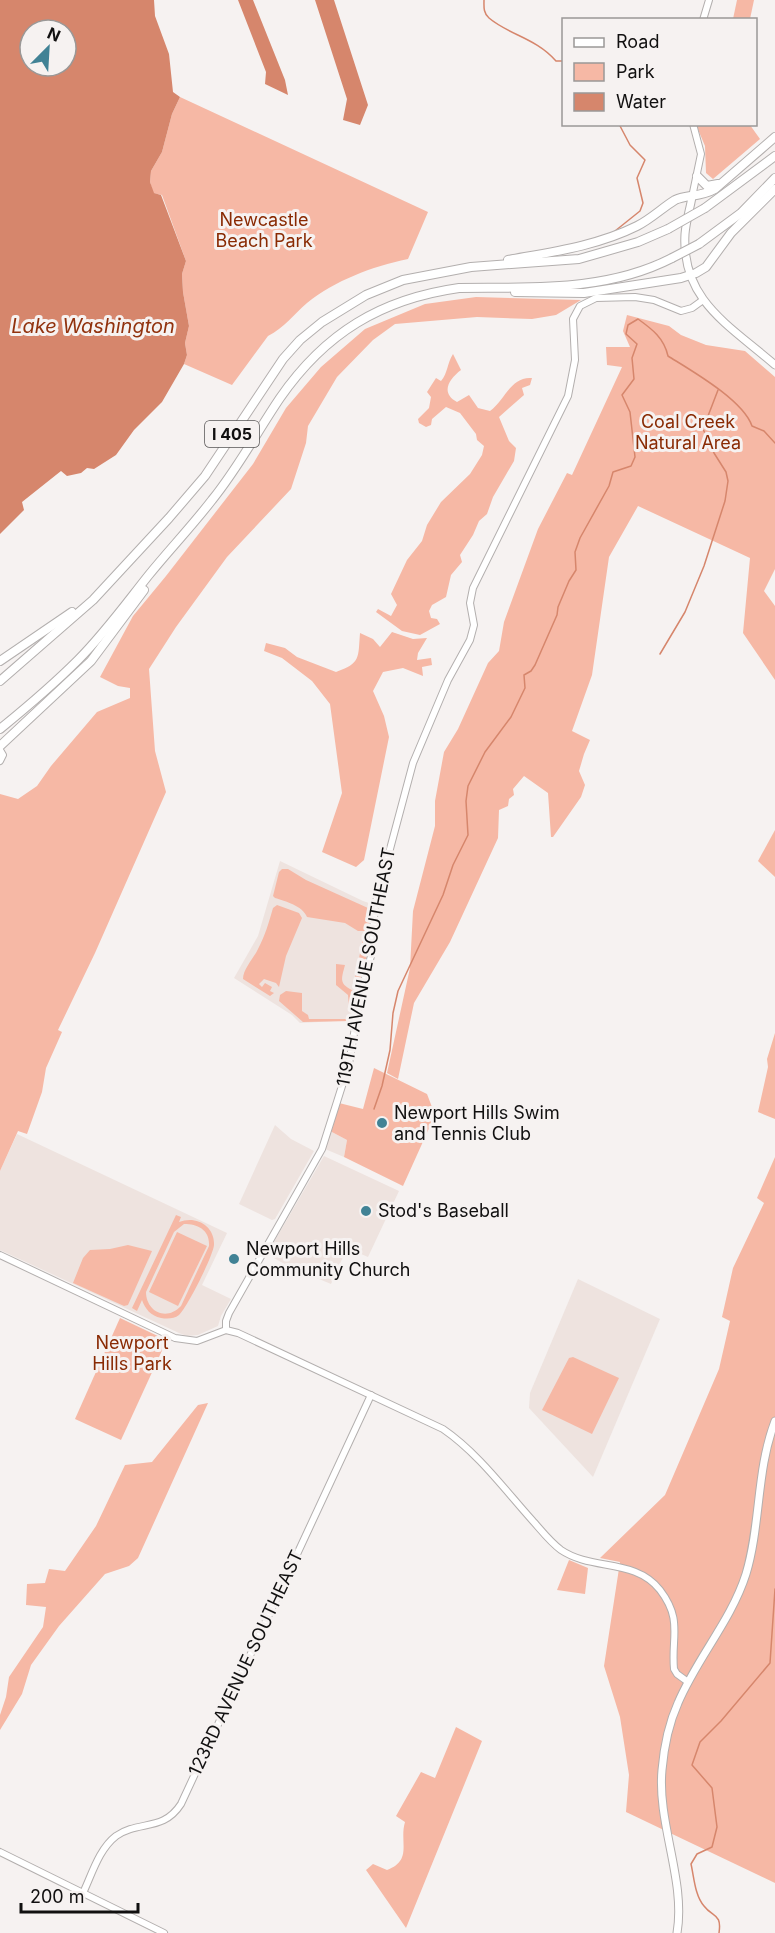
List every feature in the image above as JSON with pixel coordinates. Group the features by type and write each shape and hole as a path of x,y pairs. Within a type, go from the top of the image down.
{"highway":[{"path":"479,267 481,264 607,239 647,221 676,200 709,192 775,137"},
{"name":"I 405","path":"0,681 93,600 169,518 205,476 266,382 300,340 322,322 366,295 403,280 433,273 479,267 579,259 638,242 668,229 705,207 775,156"},
{"path":"697,176 707,186 724,181"},
{"name":"I 405","path":"0,729 40,696 108,628 214,498 251,446 282,396 318,351 346,329 387,306 439,291 459,288 581,284 623,276 672,258 699,244 741,213 775,178"},
{"path":"459,288 538,294 584,293 690,276 703,270 731,233 775,189"},
{"path":"0,748 91,661 152,578 207,513 214,498"},
{"path":"0,661 87,601 93,600"}],"main road":[{"path":"692,197 685,234 690,276 703,300 723,322 775,365"},
{"path":"677,1933 678,1908 662,1785 670,1727 678,1702 688,1682 727,1617 746,1575 755,1532 765,1449 775,1422"}],"street":[{"path":"704,18 709,0"},
{"path":"692,197 700,162 700,150 694,126"},
{"name":"119TH AVENUE SOUTHEAST","path":"226,1330 229,1313 322,1149 349,1064 360,997 371,956 375,905 415,756 448,681 470,640 474,625 470,603 473,588 568,396 575,360 574,327 579,314 590,304 623,297 649,298 681,311 692,308 703,300"},
{"path":"0,748 3,755 0,761"},
{"path":"0,1255 175,1338 197,1341 226,1330 238,1333 432,1423 457,1439 550,1540 564,1552 584,1560 626,1568 655,1584 674,1616 674,1669 688,1682"},
{"name":"123RD AVENUE SOUTHEAST","path":"83,1893 103,1851 112,1840 131,1829 164,1822 181,1804 371,1395"},
{"path":"0,1852 164,1933"}],"shaded area":[{"path":"280,861 375,905 371,956 357,1020 300,1023 292,1015 234,978 258,936"},
{"path":"275,1125 291,1139 314,1151 275,1219 272,1220 239,1204"},
{"path":"330,1131 347,1140 344,1157 325,1149"},
{"path":"17,1134 227,1233 202,1285 231,1299 218,1326 198,1335 187,1336 0,1250 0,1171"},
{"path":"324,1156 399,1191 368,1257 347,1248 331,1284 288,1266 267,1254"},
{"path":"578,1279 660,1319 593,1477 529,1408 530,1393"}],"green space":[{"path":"737,0 754,0 750,18 733,18"},
{"name":"Newcastle Beach Park","path":"180,97 428,212 408,259 354,275 318,295 268,336 232,385 184,364 187,355 185,343 189,326 182,274 186,261 162,195 153,193 150,182 151,171 162,152 172,114"},
{"path":"751,126 760,139 713,179 706,173 705,146 697,127"},
{"path":"476,297 581,300 556,315 532,319 477,317 395,324 373,340 337,377 308,426 306,443 291,489 227,557 176,627 149,669 155,751 166,792 95,953 58,1030 62,1032 46,1068 42,1092 27,1134 18,1131 0,1171 0,794 18,799 37,786 97,712 130,698 130,688 118,686 100,677 133,616 253,464 286,408 321,367 365,329 425,304"},
{"name":"Coal Creek Natural Area","path":"627,315 669,326 681,335 706,345 745,351 775,377 775,569 764,591 775,606 775,680 743,633 750,558 638,506 609,557 592,675 572,731 590,740 579,771 585,785 581,797 553,837 551,837 548,793 524,776 513,789 514,795 509,799 508,806 499,810 498,838 450,942 414,1003 398,1079 387,1073 410,968 413,911 435,826 435,801 444,752 458,729 488,663 499,651 504,622 538,529 567,473 572,475 622,367 607,365 606,347 630,347 623,331"},
{"path":"453,354 461,370 450,382 448,390 457,402 469,395 478,408 490,411 513,385 525,378 532,378 530,385 522,388 524,395 499,417 509,441 516,448 514,461 493,497 487,514 479,521 460,555 462,562 451,575 446,597 432,605 429,611 431,618 437,619 440,624 420,635 402,631 376,612 378,609 391,616 397,605 391,594 407,560 422,541 427,525 441,502 470,474 482,455 484,446 477,440 476,434 460,413 446,407 432,419 431,425 426,427 419,423 418,419 429,408 431,397 427,392 436,378 441,381"},
{"path":"392,632 413,639 427,638 418,653 417,660 431,658 432,665 422,667 423,676 403,668 383,672 373,691 384,716 389,737 364,860 356,867 322,852 342,793 330,704 312,681 282,658 264,651 266,643 285,648 297,657 336,672 350,666 357,658 360,633 373,639 380,647"},
{"path":"775,830 775,877 758,861"},
{"path":"282,869 288,869 306,880 368,908 370,912 369,931 358,931 345,923 307,917 298,907 275,898 273,896 279,872"},
{"path":"277,905 299,913 302,918 286,956 279,987 276,983 264,979 259,984 262,987 265,983 272,987 270,991 274,993 270,996 243,979 243,975 263,939 273,908"},
{"path":"363,939 368,940 367,955 359,984 354,982"},
{"path":"336,964 345,965 342,981 354,991 352,1010 349,1007 348,995 336,985"},
{"path":"286,991 302,993 302,1011 308,1015 309,1019 351,1019 352,1021 303,1022 279,1001 280,995"},
{"path":"775,1033 775,1119 758,1112 768,1067 767,1059"},
{"name":"Newport Hills Swim and Tennis Club","path":"374,1068 427,1094 435,1115 403,1186 344,1157 347,1140 330,1131 339,1103 363,1109"},
{"path":"775,1157 775,1883 626,1812 629,1775 620,1717 604,1666 620,1562 600,1558 665,1495 719,1369 730,1321 722,1317 733,1268 764,1203 757,1198"},
{"path":"176,1215 181,1217 179,1222 198,1221 208,1228 213,1238 213,1251 193,1293 179,1315 170,1318 154,1316 142,1300 137,1311 132,1308","holes":["184,1224 205,1232 209,1246 181,1306 175,1311 163,1314 149,1304 146,1292 174,1232"]},
{"path":"177,1232 207,1246 178,1306 149,1292"},
{"path":"128,1245 152,1251 128,1305 124,1306 73,1283 83,1258 90,1250"},
{"name":"Newport Hills Park","path":"120,1318 162,1338 165,1344 121,1440 75,1419"},
{"path":"573,1357 619,1378 592,1434 542,1410 569,1358"},
{"path":"208,1403 138,1558 129,1566 105,1574 59,1626 31,1665 22,1694 0,1730 0,1715 9,1677 43,1627 46,1607 26,1605 27,1584 45,1583 49,1569 65,1571 96,1526 125,1465 152,1462 198,1405"},
{"path":"569,1560 588,1568 585,1594 557,1590"},
{"path":"456,1727 482,1741 406,1928 366,1870 373,1864 387,1870 400,1861 404,1850 405,1822 396,1816 421,1772 435,1778"}],"water":[{"name":"Lake Washington","path":"0,0 154,0 155,16 169,54 173,92 180,97 172,114 162,152 151,171 150,182 154,193 161,195 186,261 182,274 189,326 185,343 187,355 162,402 134,430 116,455 94,469 87,468 81,473 67,476 61,471 22,502 24,510 0,534"},
{"path":"238,0 253,0 285,80 288,95 265,84 266,72"},
{"path":"315,0 334,0 368,105 360,125 343,120 347,99"}],"waterway":[{"path":"484,0 485,12 489,18 540,47 556,61 562,61"},
{"path":"615,231 640,211 643,203 637,178 645,160 630,145 620,126"},
{"path":"374,1109 390,1050 393,1013 398,991 468,835 466,801 468,786 485,752 511,717 525,688 524,675 535,665 557,615 558,607 576,570 575,552 580,538 609,486 613,472 631,466 635,457 630,412 622,395 634,379 632,358 637,344 626,334 628,325 638,319 648,326 657,334 668,356 728,396 747,416 752,426 764,431 775,443"},
{"path":"660,654 685,612 704,566 725,501 728,481 726,472 703,429 718,390"},
{"path":"719,1933 718,1919 701,1902 691,1864 697,1854 712,1847 717,1827 712,1788 692,1765 700,1742 770,1663 775,1589"}],"place":[{"name":"Newport Hills Swim and Tennis Club","path":"382,1123"},
{"name":"Stod's Baseball","path":"366,1211"},
{"name":"Newport Hills Community Church","path":"234,1259"}]}
